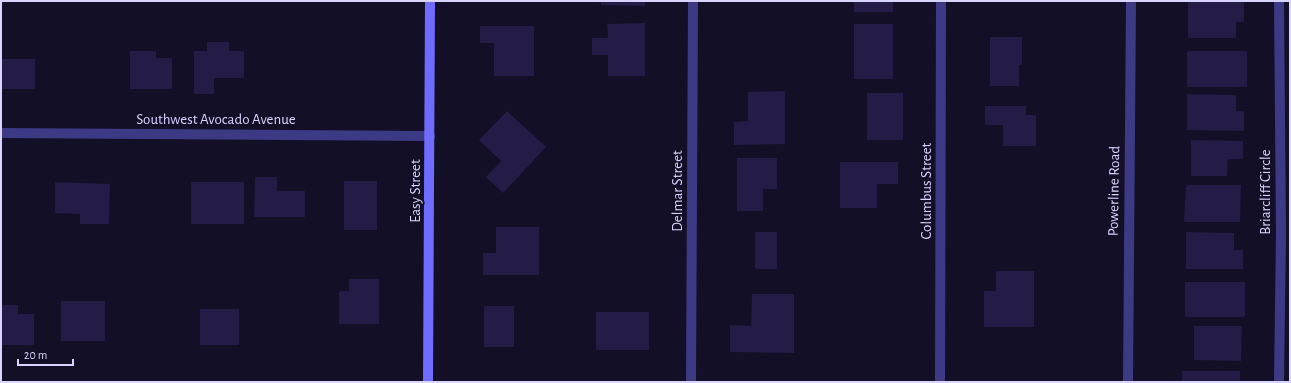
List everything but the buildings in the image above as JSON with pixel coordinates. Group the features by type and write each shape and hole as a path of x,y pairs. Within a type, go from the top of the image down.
{"street":[{"name":"Easy Street","path":"428,382 430,1"},
{"name":"Delmar Street","path":"691,382 693,1"},
{"name":"Columbus Street","path":"940,382 941,1"},
{"name":"Powerline Road","path":"1128,382 1131,1"},
{"name":"Briarcliff Circle","path":"1279,1 1285,234 1279,382"},
{"name":"Southwest Avocado Avenue","path":"1,133 430,136"}]}
